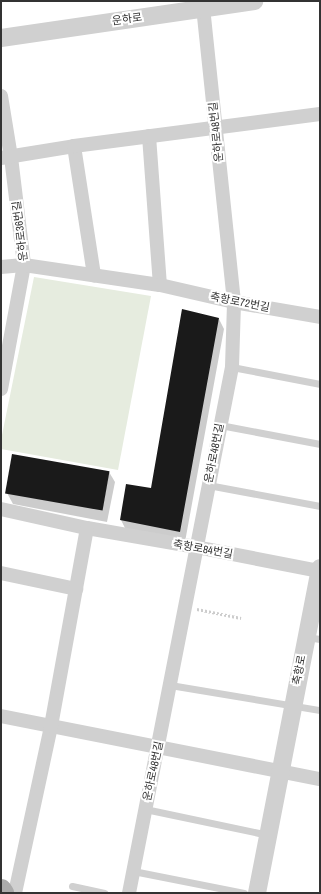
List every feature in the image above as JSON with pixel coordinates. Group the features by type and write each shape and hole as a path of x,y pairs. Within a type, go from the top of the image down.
{"street":[{"name":"운하로","path":"1,38 254,1"},
{"name":"운하로48번길","path":"129,893 232,367 234,302 203,9"},
{"name":"운하로36번길","path":"1,96 6,158 24,265 1,389"},
{"path":"6,158 74,146 320,114"},
{"path":"149,136 160,285"},
{"path":"74,146 94,275"},
{"name":"축항로72번길","path":"1,267 24,265 160,285 234,302 320,317"},
{"name":"축항로84번길","path":"1,509 87,528 320,570"},
{"path":"15,893 51,726 87,528"},
{"name":"축항로","path":"257,893 293,704 313,638 320,570"},
{"path":"1,573 76,589"},
{"path":"1,716 320,779"}],"lane":[{"path":"232,367 320,384"},
{"path":"220,425 320,444"},
{"path":"208,485 320,506"},
{"path":"170,685 293,704 320,710"},
{"path":"145,809 268,835"},
{"path":"133,871 244,893"},
{"path":"72,886 104,893"}],"path":[{"path":"184,607 241,618"}],"shaded area":[{"path":"34,277 151,296 118,470 1,449 1,440"}],"building":[{"path":"182,309 219,318 180,532 120,520 126,484 151,488"},
{"path":"12,454 109,471 103,511 5,493"}]}
